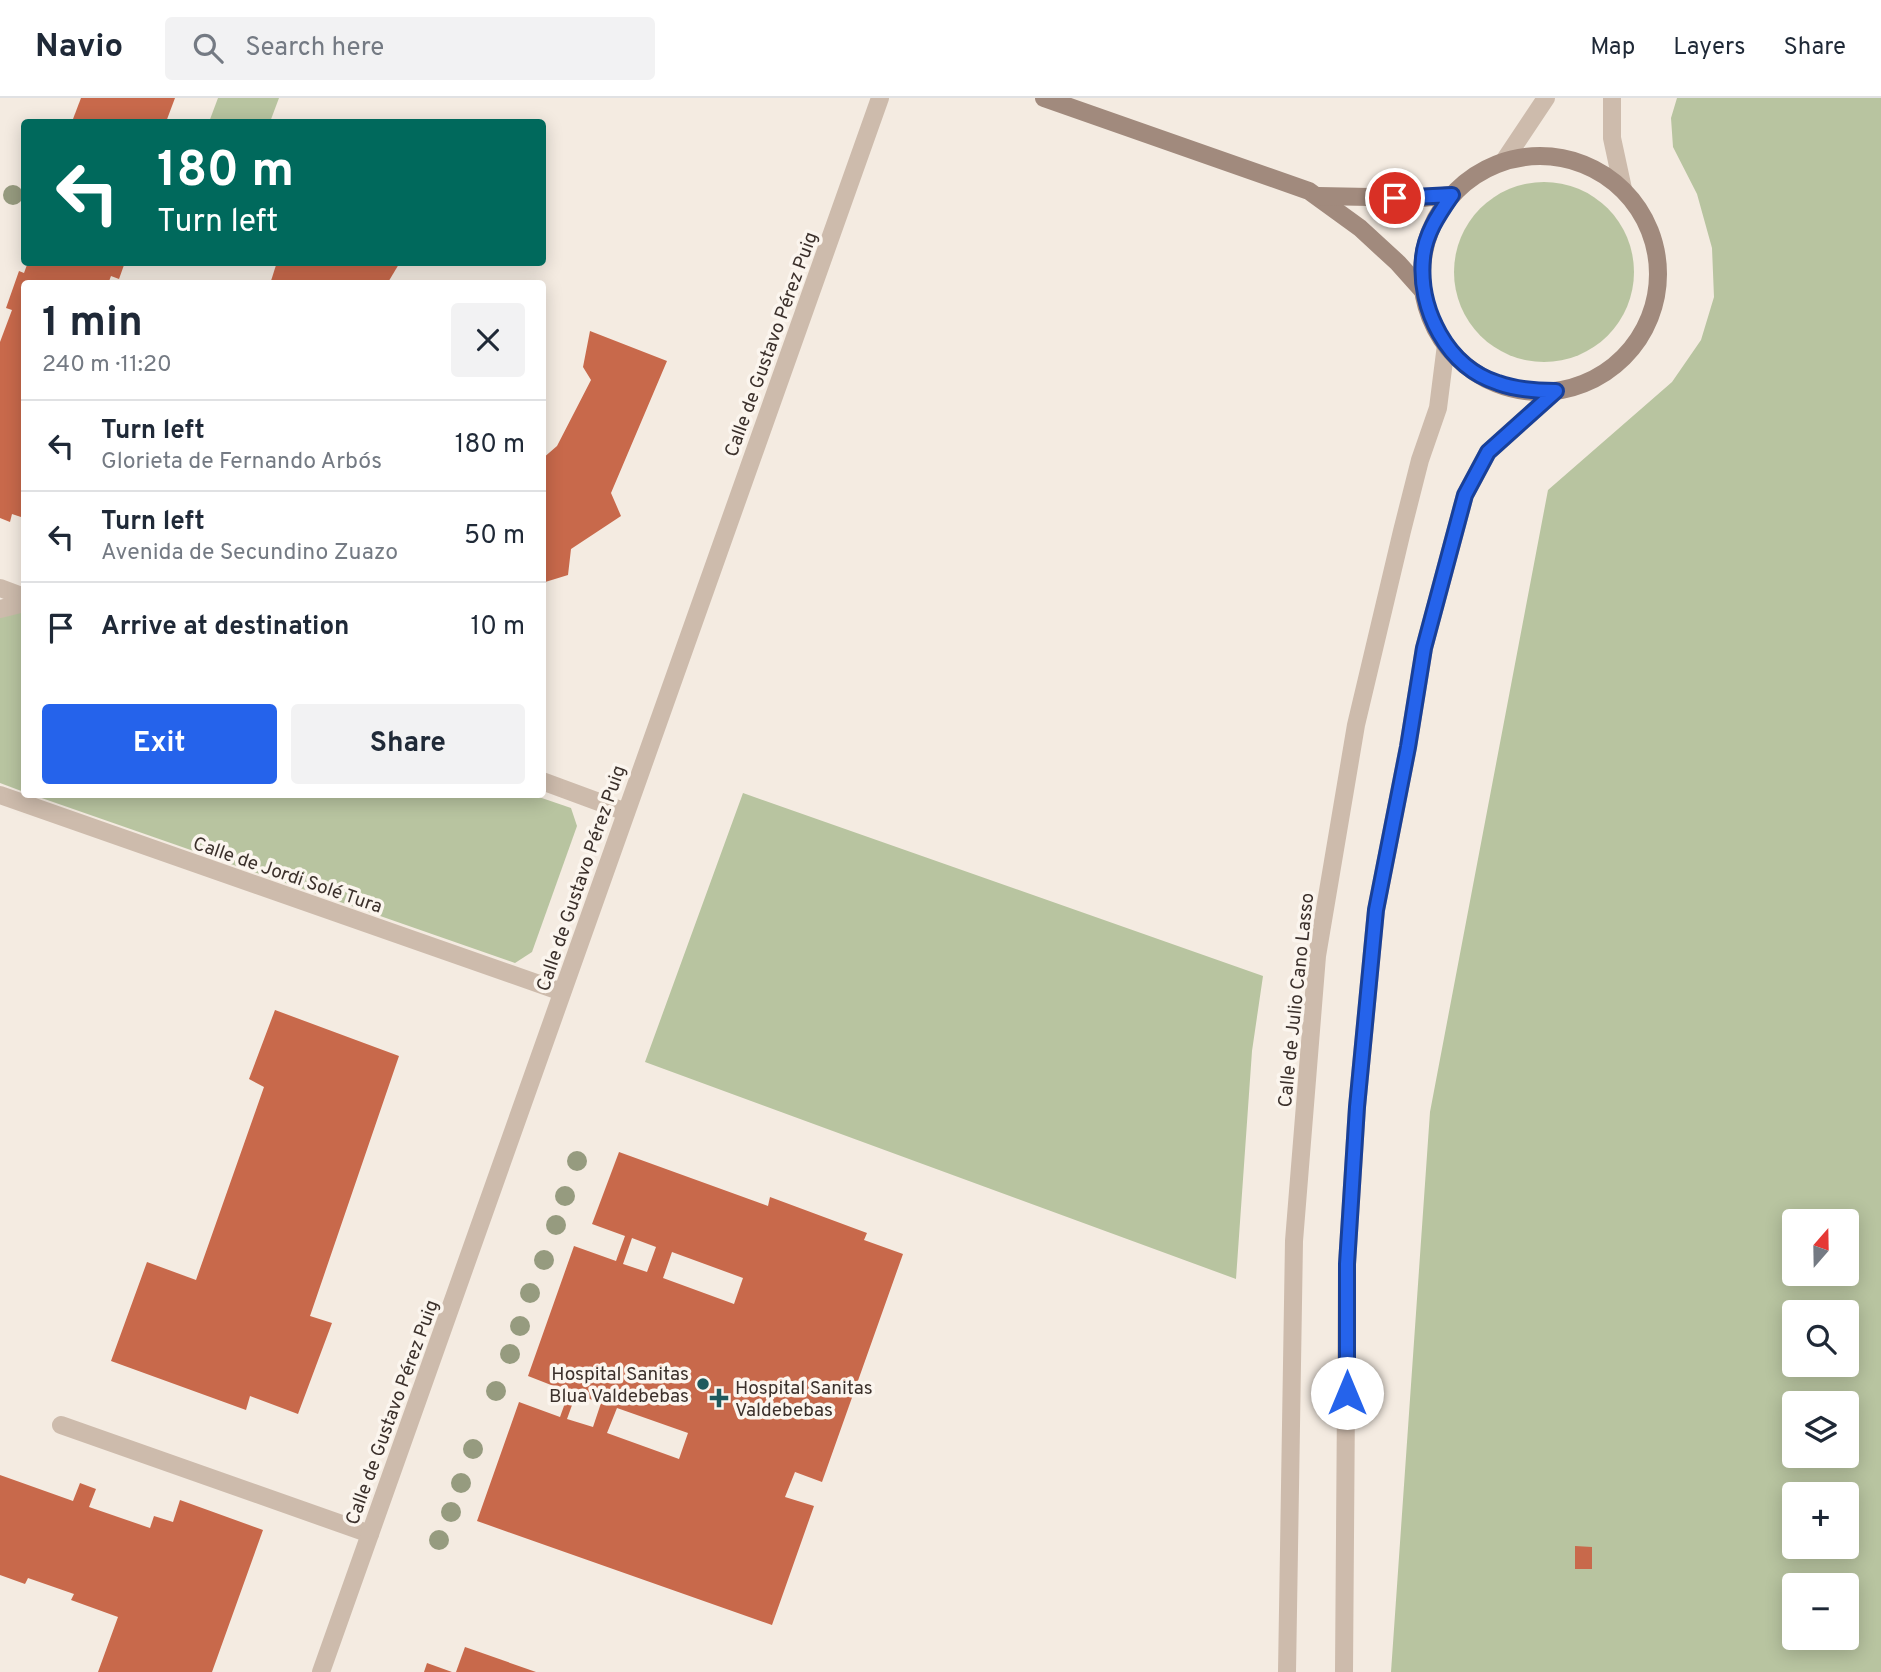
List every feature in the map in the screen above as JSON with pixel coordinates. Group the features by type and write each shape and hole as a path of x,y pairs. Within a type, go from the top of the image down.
{"street":[{"name":"Calle de Gustavo Pérez Puig","path":"321,1672 880,98"},
{"path":"1044,98 1318,196 1422,198 1452,195"},
{"path":"1504,161 1546,98"},
{"path":"1612,98 1612,138 1623,189"},
{"path":"1536,156 1567,158 1597,170 1623,189 1646,219 1658,255 1658,293 1646,328 1623,359 1592,380 1556,391 1525,391 1495,383 1468,367 1446,345 1431,319 1423,291 1423,257 1433,223 1452,195 1475,174 1504,161 1536,156"},
{"path":"1318,196 1398,262 1423,291"},
{"name":"Calle de Julio Cano Lasso","path":"1287,1672 1294,1241 1317,956 1356,725 1417,472 1438,408 1446,345"},
{"path":"1344,1672 1347,1264 1357,1107 1376,910 1408,747 1424,648 1465,495 1488,452 1556,391"},
{"path":"0,588 21,596"},
{"path":"0,609 21,604"},
{"path":"546,782 626,812"},
{"name":"Calle de Jordi Solé Tura","path":"0,795 562,992"},
{"path":"61,1426 370,1534"}],"green space":[{"path":"218,98 279,98 271,119 210,119"},
{"path":"1677,98 1881,98 1881,1672 1391,1672 1430,1112 1548,490 1672,382 1701,340 1714,297 1712,248 1697,194 1673,147 1671,118"},
{"path":"1544,182 1579,188 1608,208 1628,237 1634,272 1628,307 1608,336 1579,356 1544,362 1509,356 1480,336 1460,307 1454,272 1460,237 1480,208 1509,188"},
{"path":"0,603 21,611 21,791 0,783"},
{"path":"743,793 1263,976 1252,1051 1236,1279 645,1062"},
{"path":"42,798 542,798 571,808 577,826 532,952 515,963"}],"building":[{"path":"81,98 175,98 167,119 73,119"},
{"path":"27,266 124,266 119,279 111,276 110,280 21,280 21,517 12,514 10,522 0,518 0,342 12,310 6,308 19,271 24,273"},
{"path":"276,266 398,266 389,280 271,280"},
{"path":"590,331 667,361 611,493 621,516 571,549 568,575 546,582 546,456 557,446 591,380 583,367"},
{"path":"275,1010 399,1056 310,1316 332,1323 298,1414 250,1396 246,1410 111,1361 147,1262 196,1280 264,1087 249,1079"},
{"name":"Hospital Sanitas Blua Valdebebas","path":"619,1152 768,1206 770,1197 867,1233 864,1240 903,1254 822,1482 795,1472 785,1497 814,1506 772,1625 477,1521 519,1402 560,1417 569,1392 528,1376 574,1246 616,1261 625,1236 592,1224","holes":["632,1238 656,1247 647,1272 623,1264","672,1252 743,1278 734,1304 663,1278","576,1394 601,1403 593,1427 567,1419","617,1408 688,1433 679,1459 607,1433"]},
{"path":"0,1475 73,1501 80,1483 96,1489 89,1507 150,1528 154,1516 173,1522 180,1500 263,1530 212,1672 98,1672 118,1617 71,1600 74,1594 28,1578 25,1584 0,1575"},
{"path":"1575,1546 1592,1547 1592,1569 1575,1569"},
{"path":"465,1647 536,1672 456,1672"},
{"path":"427,1663 452,1672 424,1672"}],"place":[{"name":"Hospital Sanitas Blua Valdebebas","path":"703,1384"},
{"name":"Hospital Sanitas Valdebebas","path":"719,1398"}],"route":[{"path":"1347,1393 1347,1264 1357,1107 1376,910 1408,747 1424,648 1465,495 1488,452 1556,391 1525,391 1495,383 1468,367 1446,345 1431,319 1423,291 1423,257 1433,223 1452,195 1395,198"}]}
